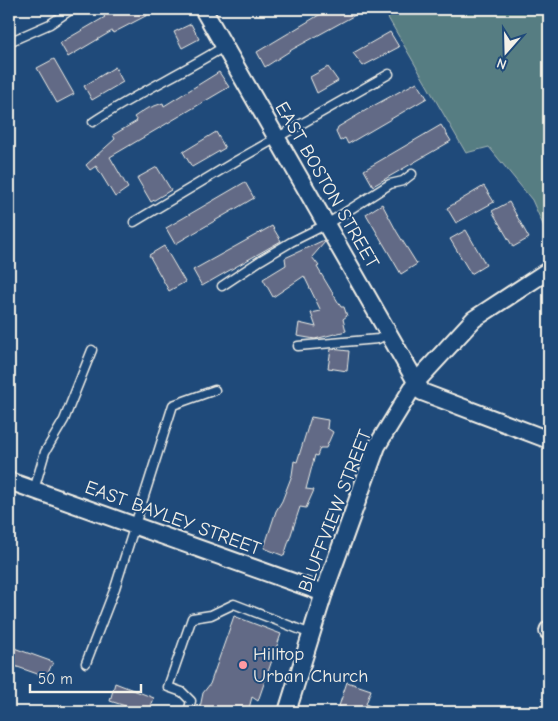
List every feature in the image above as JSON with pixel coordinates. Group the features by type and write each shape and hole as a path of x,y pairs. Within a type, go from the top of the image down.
{"street":[{"name":"EAST BOSTON STREET","path":"203,9 416,382"},
{"name":"BLUFFVIEW STREET","path":"287,712 324,593 377,446 416,382 474,319 549,270"},
{"path":"416,382 422,392 549,440"},
{"name":"EAST BAYLEY STREET","path":"9,481 324,593"}],"lane":[{"path":"9,42 50,24 72,9"},
{"path":"93,122 114,108 202,61 225,46"},
{"path":"134,222 236,161 389,74"},
{"path":"222,286 291,242 326,224 390,184 403,181 412,174"},
{"path":"298,346 378,339 389,333"},
{"path":"34,490 45,452 64,420 92,350"},
{"path":"86,663 115,588 173,405 215,390"},
{"path":"188,712 191,702 182,692 168,687 192,618 211,616 234,604 312,634"}],"green space":[{"path":"383,9 549,9 549,238 532,200 489,147 466,153"}],"building":[{"path":"115,9 159,9 113,33 112,31 68,57 60,43 105,17 103,15"},
{"path":"329,9 366,9 293,49 265,67 257,52"},
{"path":"191,24 199,39 182,48 174,32"},
{"path":"390,32 399,47 363,66 353,53"},
{"path":"54,59 74,94 57,103 37,68"},
{"path":"115,67 123,82 92,100 84,86"},
{"path":"328,67 338,81 317,93 310,77"},
{"path":"219,72 229,87 110,157 128,188 115,197 96,166 90,170 86,165 115,139 113,135 137,121 134,117 146,109 163,103 164,106"},
{"path":"417,82 427,98 348,144 345,138 340,141 336,132 338,127"},
{"path":"441,125 451,141 373,186 364,170"},
{"path":"216,132 225,148 192,167 183,152"},
{"path":"157,167 171,190 151,202 137,178"},
{"path":"245,182 254,198 175,244 166,228"},
{"path":"484,186 494,202 456,223 447,208"},
{"path":"509,202 529,238 513,247 492,211"},
{"path":"382,204 417,264 401,274 366,214"},
{"path":"272,226 281,241 202,286 193,270"},
{"path":"466,230 486,265 471,274 450,239"},
{"path":"324,240 325,242 312,257 319,266 317,267 341,307 344,307 347,316 343,319 346,331 315,339 297,336 299,323 316,327 311,313 321,311 304,276 273,297 263,279 286,265 285,258"},
{"path":"164,246 185,282 169,291 149,255"},
{"path":"331,349 349,351 347,371 328,368"},
{"path":"311,417 328,420 327,428 333,432 326,448 320,448 317,456 315,455 306,489 314,490 306,508 300,507 284,556 264,548 276,511 292,475 294,461 297,462"},
{"path":"234,616 281,634 258,701 252,697 248,712 199,712 203,693 210,684"},
{"path":"14,648 53,662 46,677 9,664"},
{"path":"347,682 371,690 366,704 380,712 350,712 339,706"},
{"path":"115,683 154,698 149,712 110,701"}],"place":[{"name":"Hilltop Urban Church","path":"243,665"}]}
